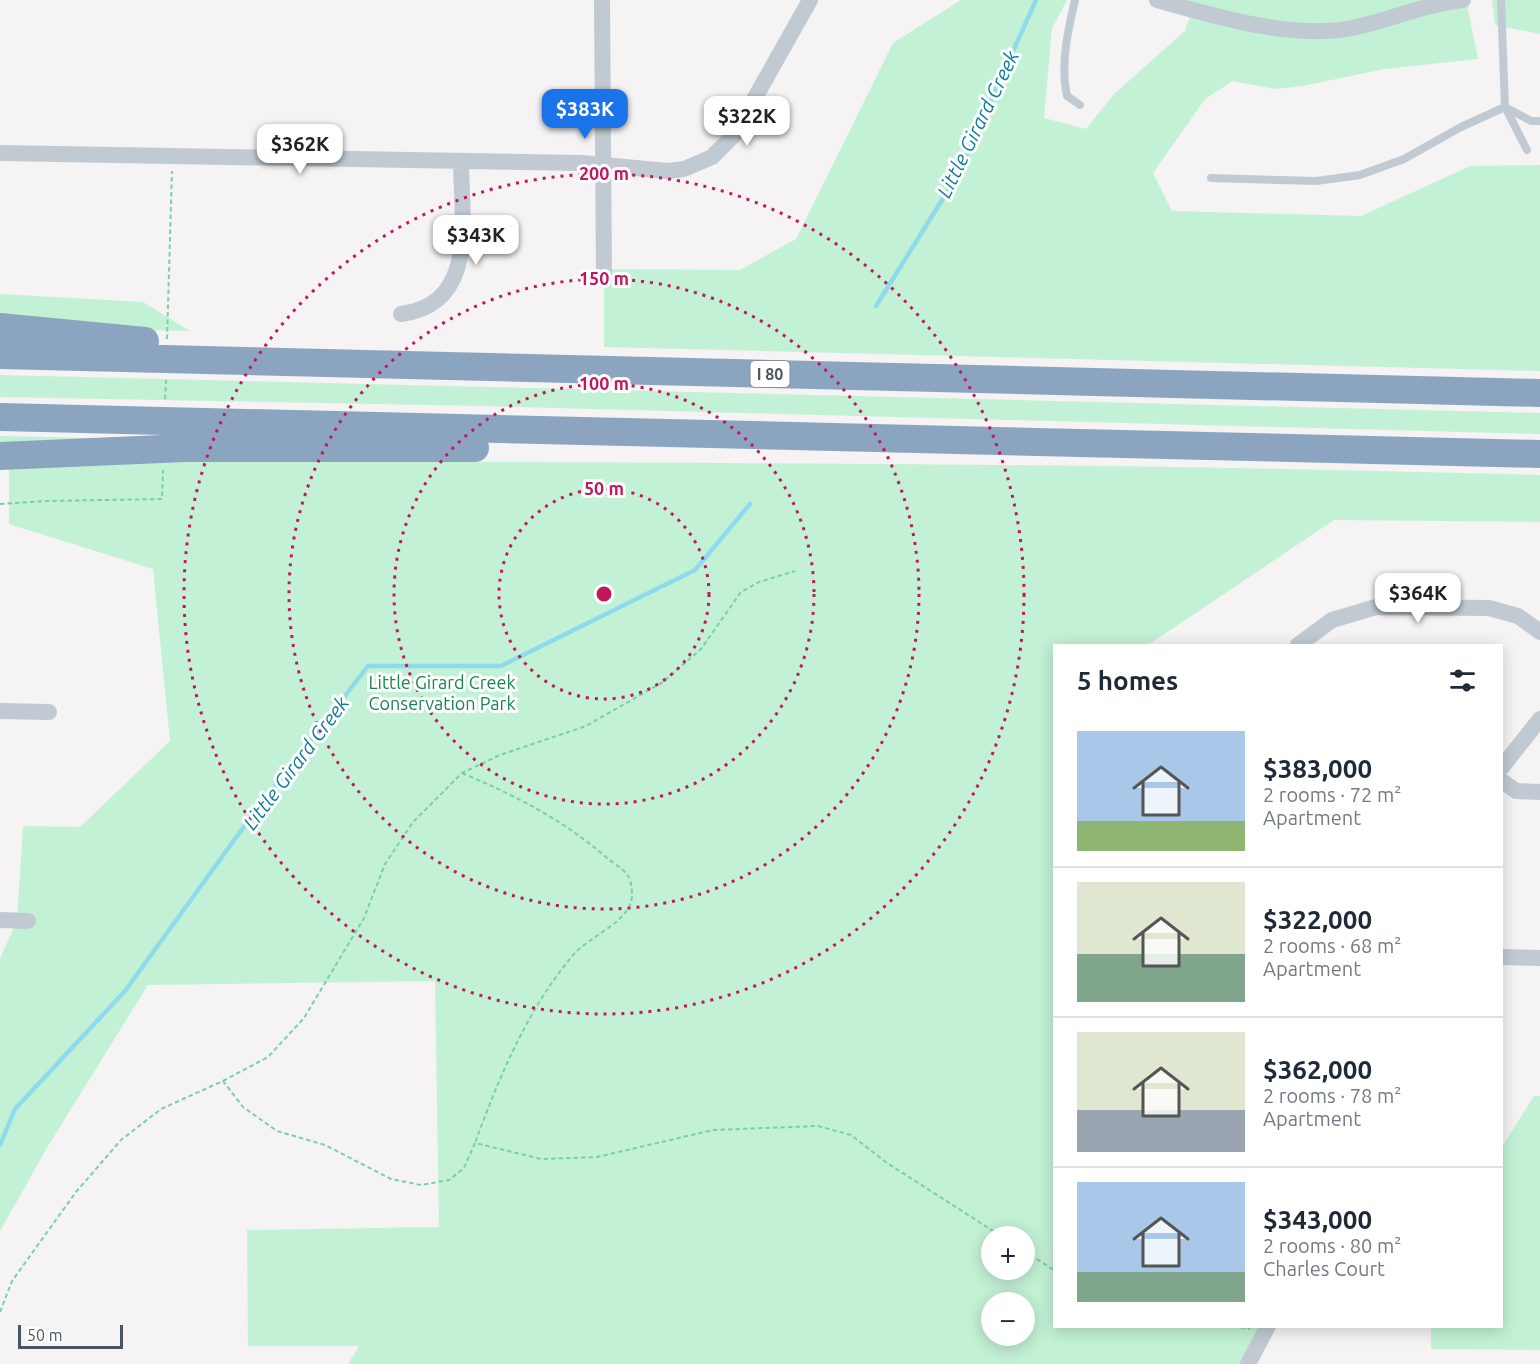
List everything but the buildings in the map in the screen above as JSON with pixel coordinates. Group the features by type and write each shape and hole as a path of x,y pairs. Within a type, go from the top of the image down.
{"highway":[{"path":"0,327 157,342 329,348 407,365"},
{"name":"I 80","path":"0,355 1540,393"},
{"path":"0,417 1540,454"},
{"path":"0,456 185,448 564,448 629,432"}],"street":[{"path":"602,0 604,280"},
{"path":"0,153 460,161 603,165 668,171 684,169 712,157 734,135 810,0"},
{"path":"1157,0 1247,22 1312,31 1353,28 1422,7 1463,0"},
{"path":"402,314 422,310 438,302 453,281 461,246 460,161"},
{"path":"1299,644 1332,620 1376,607 1489,608 1518,616 1540,632"},
{"path":"0,711 49,712"},
{"path":"1503,766 1540,719"},
{"path":"1503,782 1516,791 1540,792"},
{"path":"0,920 28,921"},
{"path":"1503,957 1540,958"},
{"path":"1248,1364 1267,1328"}],"lane":[{"path":"1075,0 1068,31 1064,85 1066,96 1080,105"},
{"path":"1501,0 1505,107 1527,150"},
{"path":"1505,107 1531,121 1540,121"},
{"path":"1211,178 1316,181 1360,175 1404,159 1461,127 1505,107"}],"path":[{"path":"168,300 172,156"},
{"path":"0,504 162,499"},
{"path":"0,1312 12,1281 76,1192 121,1140 161,1109 224,1081 268,1057 304,1018 364,918 391,856 413,822 462,773 500,755 586,726 663,682 701,649 741,592 759,582 795,571"},
{"path":"224,1081 243,1107 277,1131 325,1145 391,1179 421,1185 449,1180 464,1168 495,1089 551,981 576,951 625,913 631,902 631,885 628,875 572,831 526,801 462,773"},
{"path":"475,1143 541,1159 597,1157 713,1130 818,1126 851,1135 887,1163 985,1226"},
{"path":"1035,1258 1053,1269"}],"green space":[{"path":"961,0 1067,0 1052,28 1044,118 1086,129 1114,94 1185,31 1192,10 1157,0 1466,0 1478,59 1384,69 1303,86 1274,89 1233,81 1205,99 1153,173 1172,211 1361,216 1470,166 1540,165 1540,371 604,347 604,269 740,270 796,239 893,43"},
{"path":"1492,0 1540,0 1540,34 1495,25"},
{"path":"0,294 143,302 190,331 136,330 0,317"},
{"path":"0,375 1540,413 1540,434 483,406 0,397"},
{"path":"0,436 93,438 0,449"},
{"name":"Little Girard Creek Conservation Park","path":"212,461 710,463 1042,465 1540,475 1540,522 1334,520 1149,644 1053,644 1053,1328 1267,1328 1248,1364 348,1364 359,1346 248,1346 247,1230 439,1227 435,981 148,985 48,1146 0,1231 0,958 17,921 23,826 80,827 170,741 153,569 9,524 9,468"},
{"path":"1534,1096 1540,1096 1540,1350 1431,1349 1431,1328 1503,1328 1503,1145"}],"waterway":[{"name":"Little Girard Creek","path":"876,306 957,176 1036,0"},
{"name":"Little Girard Creek","path":"0,1145 15,1109 125,991 240,832 368,666 501,666 695,570 750,504"}]}
